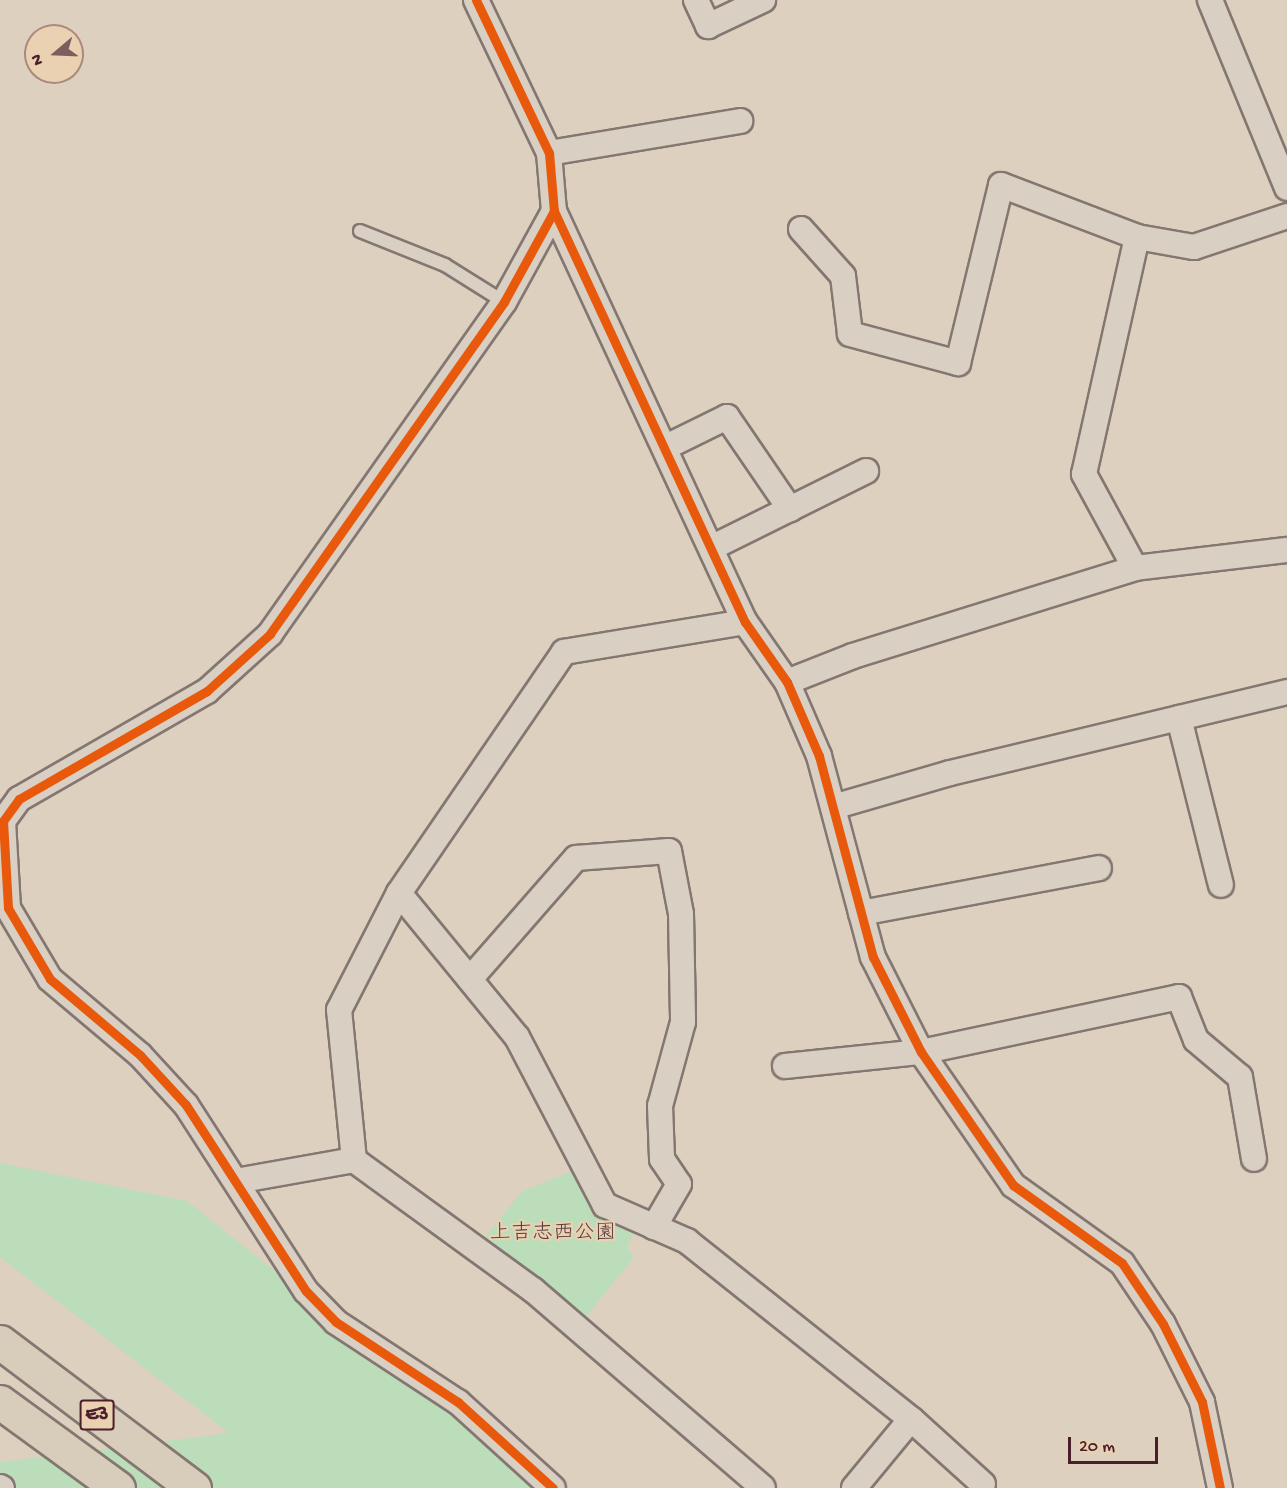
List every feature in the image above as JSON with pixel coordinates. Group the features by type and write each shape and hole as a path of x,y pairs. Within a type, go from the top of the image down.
{"highway":[{"name":"E3","path":"0,1342 194,1488"},
{"name":"E3","path":"0,1402 118,1488"},
{"path":"0,1424 101,1488"}],"street":[{"path":"476,0 549,153 554,211 713,547 745,622 787,682 819,756 873,957 921,1052 1012,1185 1122,1263 1163,1324 1202,1402 1220,1488"},
{"path":"696,0 708,26 763,0"},
{"path":"1210,0 1287,188"},
{"path":"549,153 740,121"},
{"path":"801,229 843,276 850,334 958,363 1001,185 1137,237 1194,247 1287,216"},
{"path":"553,1488 458,1402 336,1322 306,1291 186,1105 140,1055 50,979 3,908 3,820 19,799 207,691 270,634 504,302 554,211"},
{"path":"1135,568 1084,474 1137,237"},
{"path":"666,447 727,417 790,509"},
{"path":"713,547 866,471"},
{"path":"787,682 853,656 1135,568 1287,550"},
{"path":"354,1160 339,1010 399,893 564,652 745,622"},
{"path":"833,807 950,772 1287,692"},
{"path":"1179,718 1221,885"},
{"path":"470,979 576,858 669,851 681,914 683,1022 660,1106 662,1159 679,1184 654,1227"},
{"path":"861,913 1099,868"},
{"path":"399,893 517,1037 605,1205 687,1241 911,1419 983,1484"},
{"path":"785,1066 921,1052 1179,997 1196,1040 1240,1077 1254,1159"},
{"path":"236,1181 354,1160 532,1290 763,1488"},
{"path":"854,1488 911,1419"}],"lane":[{"path":"360,231 445,266 504,302"}],"green space":[{"path":"0,1163 187,1201 547,1488 0,1488 0,1462 229,1433 0,1257"},
{"name":"上吉志西公園","path":"580,1168 637,1224 627,1248 634,1257 581,1323 480,1244 521,1192"}],"cycle path":[{"path":"476,0 549,153 554,211 504,302 270,634 207,691 19,799 3,821 8,908 50,979 140,1055 186,1105 306,1291 336,1322 458,1402 553,1488"},
{"path":"554,211 745,622 787,682 819,756 873,957 921,1052 1013,1185 1122,1263 1163,1324 1202,1402 1220,1488"}]}
